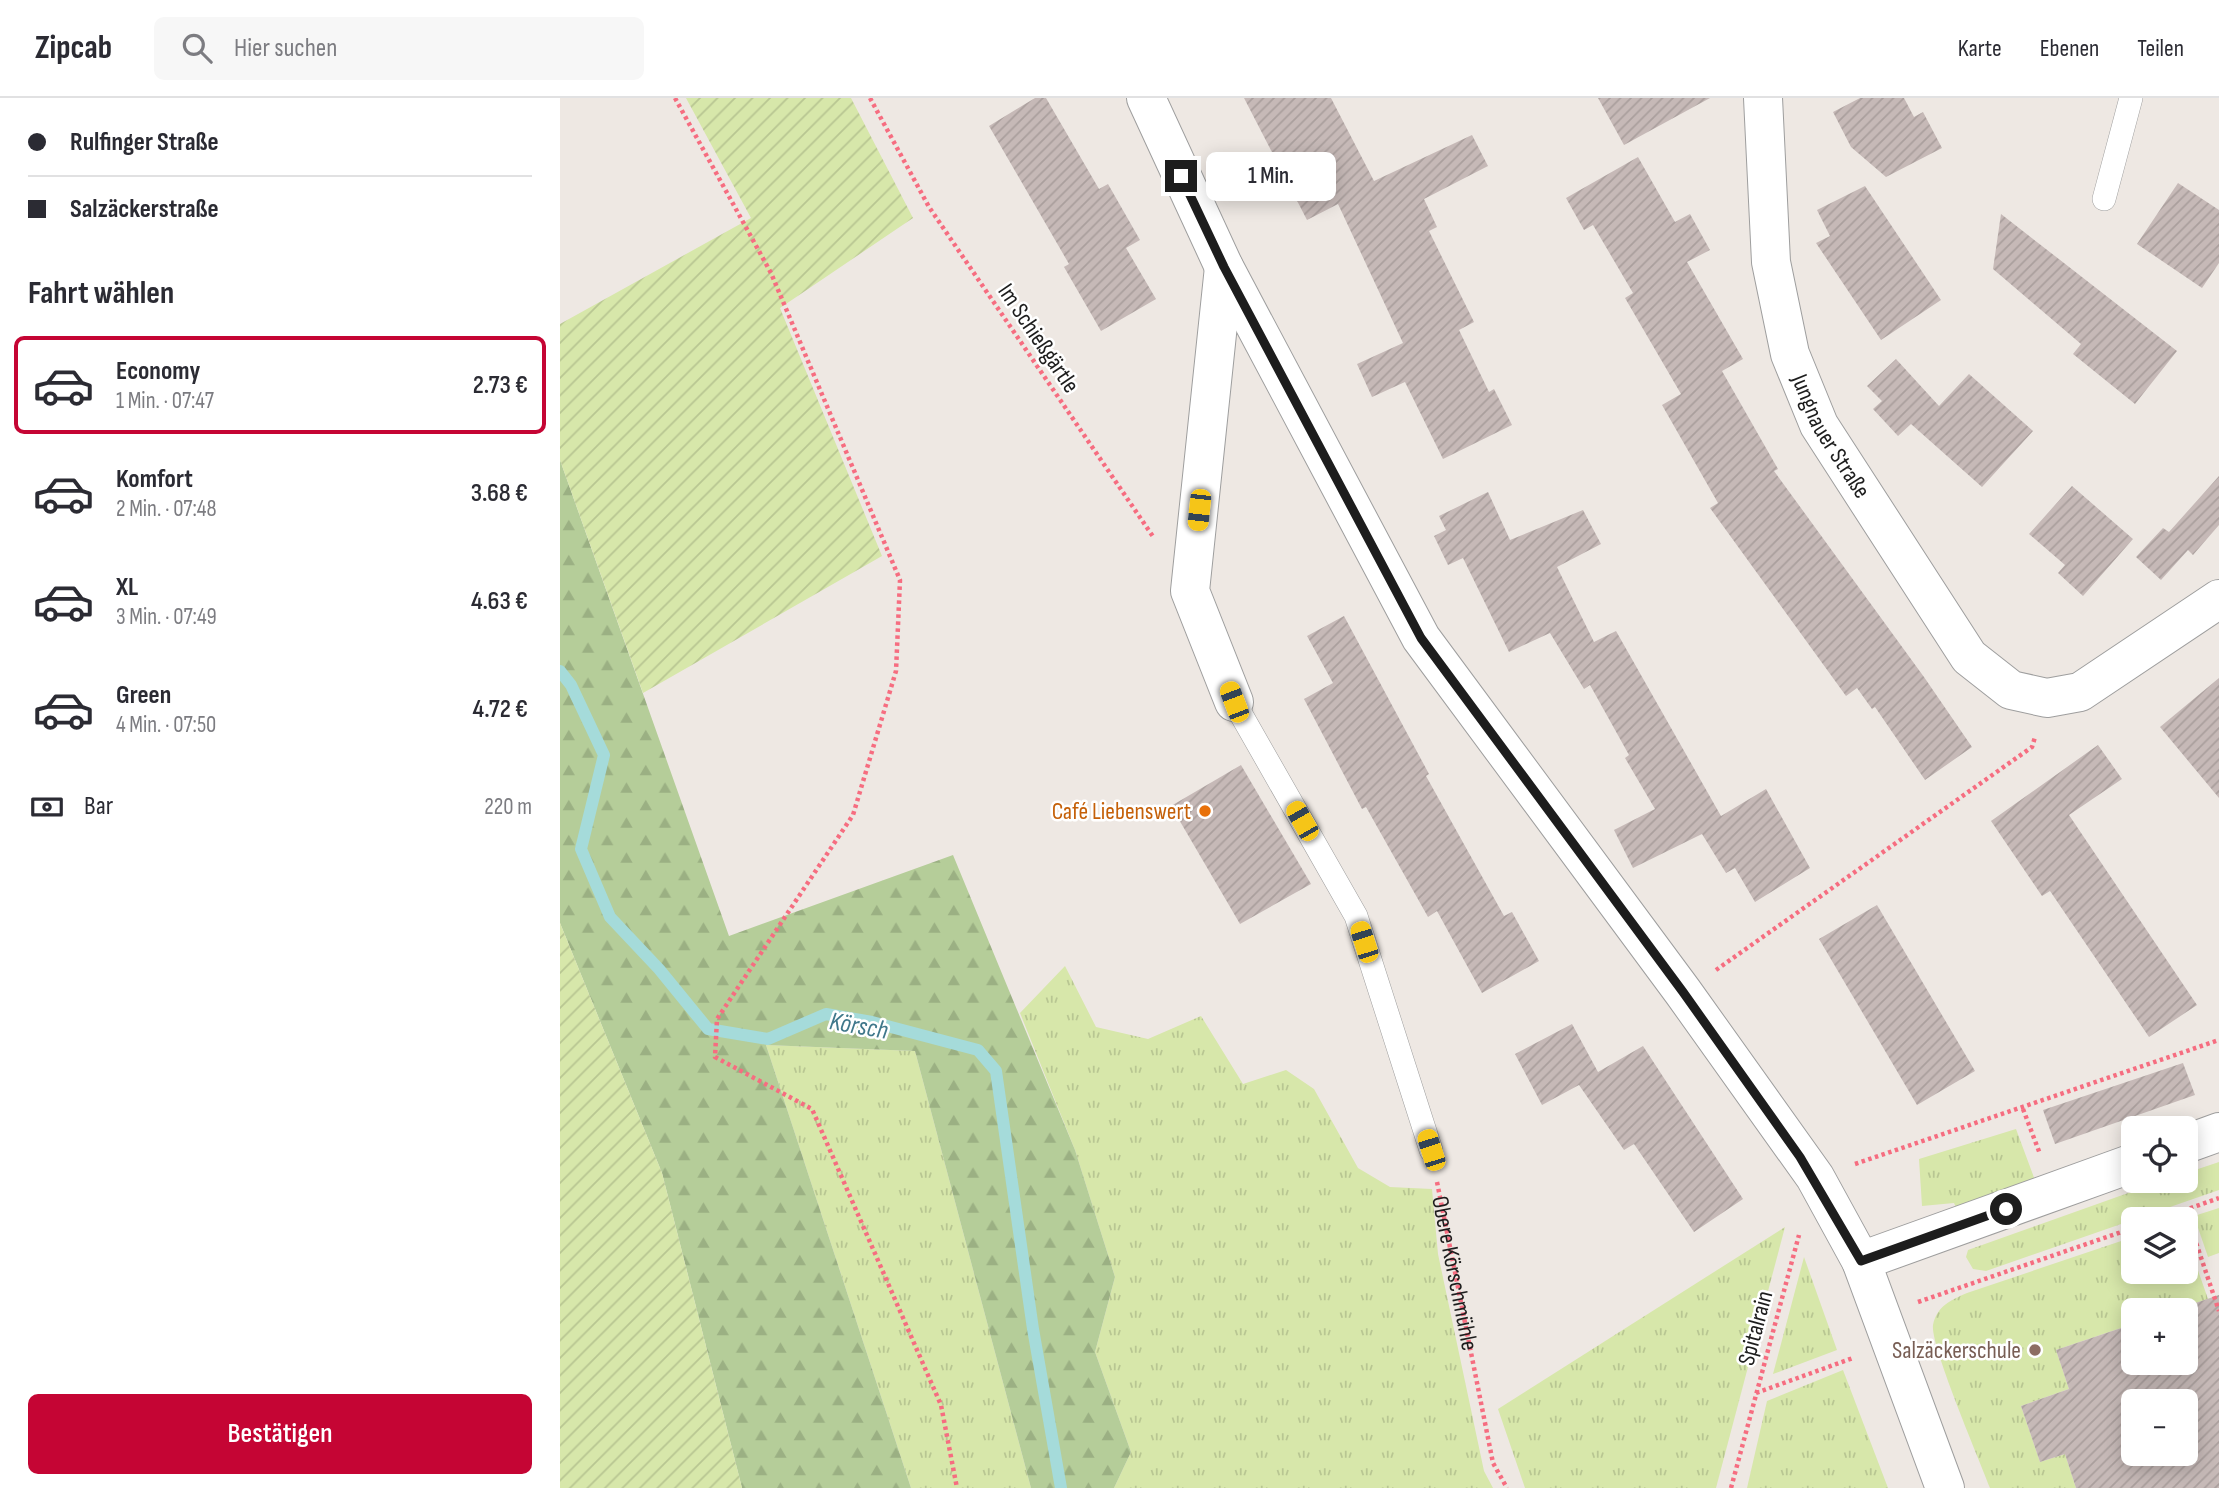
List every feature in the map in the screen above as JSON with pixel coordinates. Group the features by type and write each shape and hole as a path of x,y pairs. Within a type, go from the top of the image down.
{"street":[{"path":"1146,98 1224,267 1421,638 1683,992 1815,1177 1861,1261 1945,1488"},
{"name":"Jungnauer Straße","path":"1762,98 1771,262 1790,354 1819,425 1969,657 2011,690 2047,698 2080,692 2219,599"},
{"path":"1224,267 1190,591 1234,702"},
{"path":"2198,1140 2219,1132"},
{"path":"1861,1261 2121,1167"}],"lane":[{"path":"2104,199 2131,98"},
{"path":"1234,702 1356,916 1431,1150"}],"path":[{"path":"675,98 771,273 900,580 896,671 853,815 717,1019 715,1057 812,1109 941,1405 957,1488"},
{"name":"Im Schießgärtle","path":"870,98 929,207 1190,591"},
{"path":"1683,992 2032,747 2047,698"},
{"path":"1815,1177 2219,1040"},
{"name":"Obere Körschmühle","path":"1431,1150 1493,1463 1507,1488"},
{"name":"Spitalrain","path":"1731,1488 1815,1177"},
{"path":"2194,1207 2219,1198"},
{"path":"1755,1393 1887,1330 2121,1233"},
{"path":"2198,1249 2219,1311"}],"green space":[{"path":"686,98 851,98 913,218 780,308 882,556 643,693 560,460 560,324 751,218"},
{"path":"560,460 729,936 953,855 1075,1150 1115,1277 1095,1352 1131,1452 1114,1488 1031,1488 915,1051 766,1045 911,1488 742,1488 662,1173 560,923"},
{"path":"560,923 662,1173 742,1488 560,1488"},
{"path":"1065,966 1096,1027 1148,1039 1201,1016 1243,1084 1286,1070 1314,1089 1358,1168 1390,1187 1432,1189 1438,1254 1484,1471 1493,1488 1114,1488 1131,1452 1095,1352 1115,1277 1075,1150 1020,1013"},
{"path":"766,1045 915,1051 1031,1488 911,1488"},
{"path":"2016,1129 2036,1183 1958,1212 1954,1203 1922,1206 1919,1159"},
{"path":"2219,1162 2219,1190 2170,1207 2121,1207 2121,1224 1986,1271 1973,1269 1966,1257 1968,1250 2128,1193 2198,1193 2198,1169"},
{"path":"2219,1208 2219,1253 2208,1257 2198,1228 2198,1215"},
{"path":"1785,1227 1716,1488 1525,1488 1498,1409"},
{"path":"2121,1241 2121,1284 2198,1284 2198,1270 2208,1299 2198,1302 2198,1298 2121,1298 2121,1328 2056,1350 2069,1389 2021,1406 2040,1462 2065,1454 2076,1488 1990,1488 1934,1337 1933,1325 1941,1308 1967,1293"},
{"path":"1804,1257 1837,1350 1773,1374"},
{"path":"1843,1370 1888,1488 1747,1488 1767,1401"}],"building":[{"path":"1035,98 1046,98 1099,189 1108,184 1140,240 1126,248 1156,299 1101,331 1064,267 1069,264 989,126"},
{"path":"1244,98 1331,98 1374,181 1472,135 1488,166 1424,199 1437,227 1429,231 1474,322 1459,330 1489,392 1494,389 1512,425 1443,459 1405,382 1372,397 1357,364 1403,343 1338,204 1307,220"},
{"path":"1598,98 1710,98 1624,145"},
{"path":"1860,98 1904,98 1914,117 1923,112 1942,148 1886,177 1851,147 1833,112"},
{"path":"1638,157 1675,222 1690,214 1710,250 1687,262 1743,359 1722,371 1778,469 1774,471 1972,747 1925,780 1875,707 1872,709 1857,688 1846,696 1710,508 1718,503 1662,405 1681,394 1625,298 1633,293 1593,225 1584,230 1566,198"},
{"path":"2178,183 2219,210 2219,263 2202,288 2137,244"},
{"path":"1865,186 1941,300 1881,340 1816,243 1830,236 1817,210"},
{"path":"2001,214 2177,351 2135,404 2073,354 2081,344 1993,269"},
{"path":"1896,359 1939,406 1969,374 2033,431 1982,487 1911,424 1898,436 1873,409 1882,401 1867,386"},
{"path":"2219,476 2219,525 2193,555 2188,550 2161,580 2136,557 2163,528 2169,532"},
{"path":"2072,486 2133,539 2083,596 2058,573 2065,565 2029,534"},
{"path":"1488,492 1510,540 1583,510 1601,544 1557,567 1594,642 1616,631 1721,816 1766,789 1810,868 1755,902 1735,868 1726,873 1702,834 1633,868 1614,830 1655,809 1625,758 1629,755 1590,685 1584,689 1550,633 1509,652 1463,558 1448,565 1434,536 1446,530 1439,516"},
{"path":"1344,616 1429,774 1426,776 1504,916 1512,912 1539,961 1482,993 1437,911 1428,917 1366,807 1362,809 1304,699 1333,683 1307,636"},
{"path":"2219,678 2219,798 2160,727"},
{"path":"2098,745 2122,779 2069,815 2197,1005 2149,1037 2050,891 2042,896 1991,821"},
{"path":"1241,765 1311,884 1240,924 1171,806"},
{"path":"1877,905 1975,1071 1917,1105 1819,939"},
{"path":"1572,1024 1598,1072 1643,1046 1743,1199 1694,1232 1634,1144 1624,1150 1579,1085 1542,1105 1515,1054"},
{"path":"2183,1063 2195,1095 2135,1116 2121,1116 2121,1121 2055,1144 2043,1110"},
{"path":"2219,1295 2219,1488 2076,1488 2065,1454 2040,1462 2021,1406 2069,1389 2056,1350 2121,1328 2121,1375 2198,1375 2198,1302"}],"waterway":[{"name":"Körsch","path":"560,671 571,685 604,755 581,849 610,917 659,969 708,1029 768,1039 826,1014 872,1022 978,1050 996,1071 1033,1329 1061,1488"}],"place":[{"name":"Café Liebenswert","path":"1205,811"},
{"name":"Salzäckerschule","path":"2035,1350"}],"route":[{"path":"1181,176 1224,267 1421,638 1683,992 1815,1177 1861,1261 2006,1209"}]}
